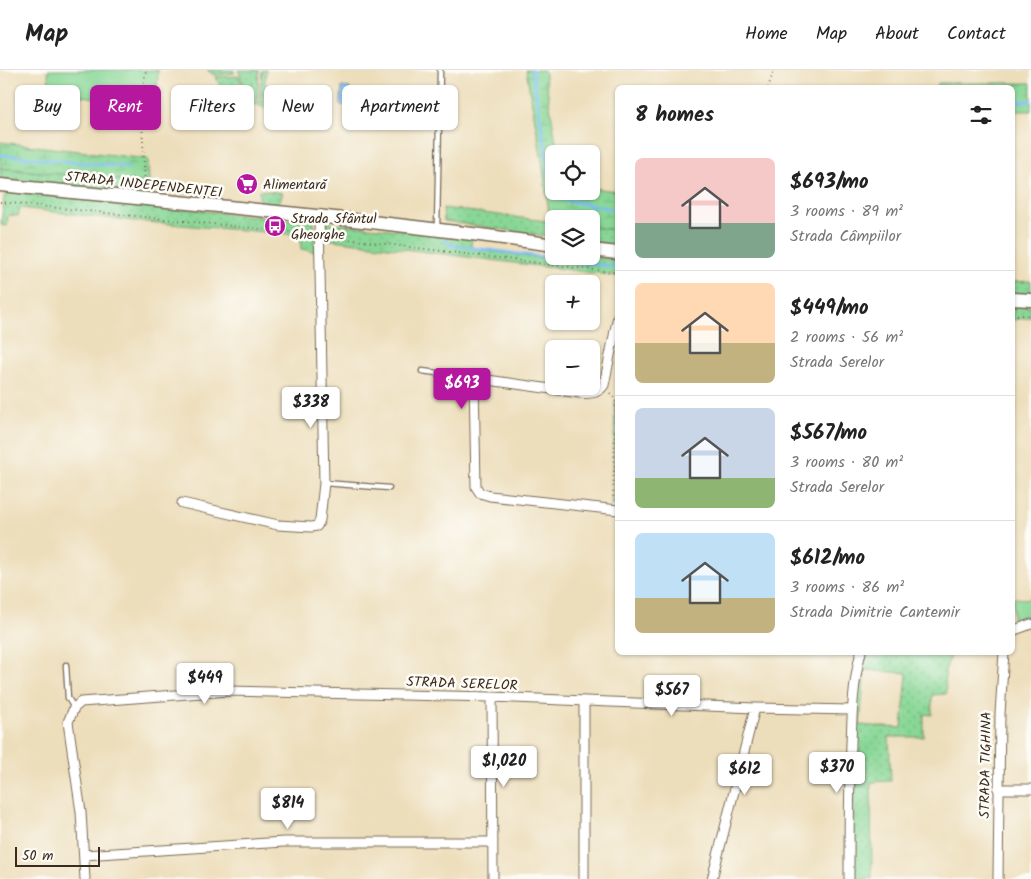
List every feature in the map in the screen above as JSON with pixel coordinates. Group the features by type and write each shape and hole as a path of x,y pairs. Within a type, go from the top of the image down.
{"main road":[{"name":"STRADA INDEPENDENȚEI","path":"0,185 318,216 545,243"},
{"path":"600,251 615,254"},
{"path":"1015,299 1031,300"}],"street":[{"path":"182,503 278,524 311,527 317,526 320,520 324,483 318,216"},
{"path":"615,331 604,385 600,390 588,394 474,378 475,474 476,487 480,493 490,496 615,509"},
{"path":"1015,630 1031,624"},
{"path":"849,879 852,710 856,671 860,655"},
{"name":"STRADA TIGHINA","path":"998,879 998,789 1004,655"},
{"name":"STRADA SERELOR","path":"74,708 81,702 88,701 229,691 492,697 755,708 852,710"},
{"path":"492,697 493,879"},
{"path":"584,701 584,879"},
{"path":"74,708 68,722 81,812 85,879"},
{"path":"712,879 755,708"},
{"path":"998,789 1031,789"},
{"path":"84,856 284,842 493,842"}],"lane":[{"path":"437,229 440,70"},
{"path":"422,371 474,378"},
{"path":"324,483 389,488"},
{"path":"66,665 68,698 74,708"}],"path":[{"path":"146,70 141,97 146,199"},
{"path":"769,85 774,70"},
{"path":"1015,315 1031,315"},
{"path":"604,385 615,399"},
{"path":"615,446 615,509"}],"green space":[{"path":"48,70 158,70 157,85 90,85 90,97 80,96 80,85 49,85"},
{"path":"207,70 234,70 234,73 214,75"},
{"path":"238,70 259,70 257,105 254,105 254,85 243,85"},
{"path":"262,70 266,70 264,108 259,106"},
{"path":"526,70 544,70 556,145 545,145 545,184"},
{"path":"239,76 241,85 220,85 215,77"},
{"path":"938,83 1031,83 1031,111 1015,111 1015,85 938,85"},
{"path":"0,142 148,159 149,183 0,168"},
{"path":"0,168 149,183 154,191 153,194 0,179"},
{"path":"600,189 615,191 615,230 600,228 600,210 549,210 547,200 600,200"},
{"path":"259,190 283,193 279,203 259,202"},
{"path":"5,191 314,222 315,252 301,249 300,235 134,221 20,208 18,216 8,215 7,226 1,225"},
{"path":"443,208 545,221 545,236 444,221"},
{"path":"327,223 472,237 471,248 545,259 545,265 600,265 600,258 615,259 615,276 325,239"},
{"path":"600,228 615,230 615,246 600,243"},
{"path":"1031,281 1031,297 1015,295 1015,282"},
{"path":"1015,305 1031,306 1031,317 1015,320"},
{"path":"615,401 615,505 611,504 613,495"},
{"path":"1015,598 1031,599 1031,618 1024,618 1015,623"},
{"path":"866,655 950,655 945,671 946,694 932,695 932,715 924,714 924,737 889,737 891,781 871,782 872,879 854,879 854,745 859,676","holes":["865,670 907,673 902,728 860,725"]}],"water":[{"path":"342,87 342,105 340,105"}],"waterway":[{"path":"532,70 545,147"},
{"path":"1015,101 1031,101"},
{"path":"0,155 128,167"},
{"path":"564,200 615,209"},
{"path":"444,240 451,245 615,267"}],"place":[{"name":"Alimentară","path":"247,184"},
{"name":"Strada Sfântul Gheorghe","path":"275,226"}]}
